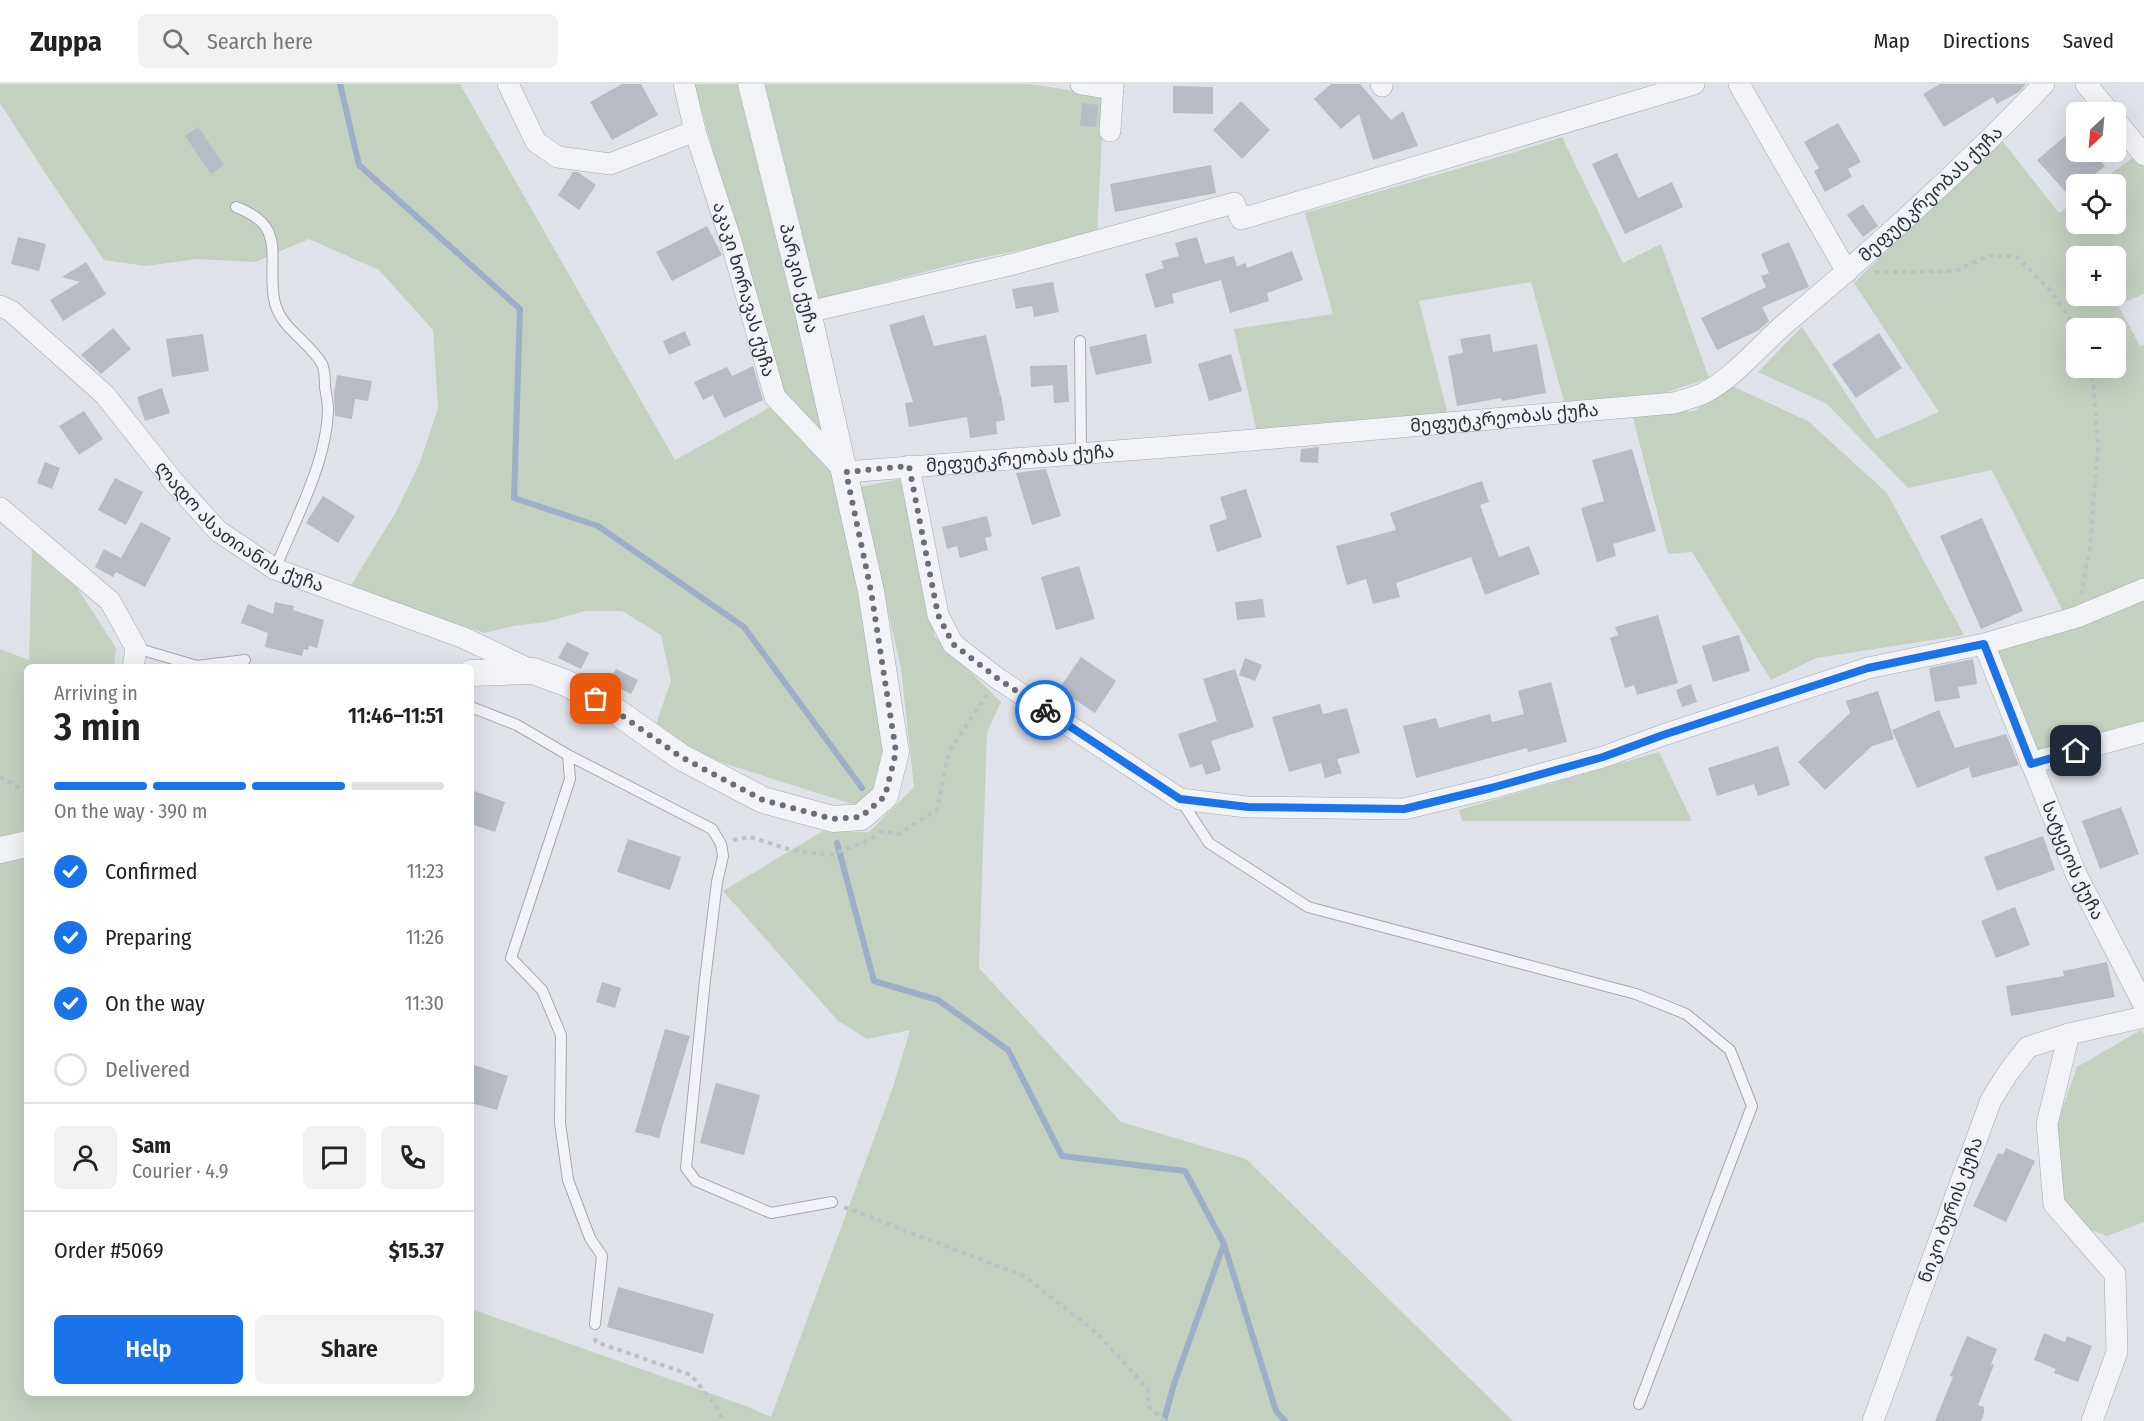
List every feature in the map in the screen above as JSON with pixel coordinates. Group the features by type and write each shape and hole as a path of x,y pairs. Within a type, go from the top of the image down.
{"street":[{"path":"508,84 536,142 558,157 610,164 695,131"},
{"name":"აკაკი ხორავას ქუჩა","path":"684,84 695,131 731,241 775,397 846,472"},
{"name":"პარკის ქუჩა","path":"533,671 566,682 611,708 681,757 763,800 833,819 861,817 885,796 896,752 871,591 846,472 751,84"},
{"path":"1081,84 1113,87 1110,131"},
{"path":"808,312 1014,264 1234,203 1241,219 1694,84"},
{"path":"1739,84 1846,272"},
{"name":"მეფუტკრეობას ქუჩა","path":"846,472 1674,404 1705,393 1731,374 1982,148 2044,84"},
{"path":"2086,84 2101,102"},
{"path":"2126,133 2144,154"},
{"name":"ლადო ასათიანის ქუჩა","path":"0,306 11,310 105,396 173,481 218,531 276,569 464,638 533,671"},
{"path":"909,466 938,615 953,644 997,678 1180,799 1248,807 1404,809 1491,788 1603,757 1868,668 1984,644 2077,616 2144,589"},
{"path":"0,508 110,602 134,658"},
{"name":"სატყეოს ქუჩა","path":"1984,644 2076,874 2144,1005"},
{"path":"474,673 533,671"},
{"path":"2031,764 2144,732"},
{"path":"0,850 24,845"},
{"name":"ნიკო ბურის ქუჩა","path":"1873,1421 1991,1100 2007,1073 2028,1047 2069,1034 2144,1017"},
{"path":"2069,1034 2047,1124 2054,1204 2115,1274 2117,1352 2092,1421"}],"lane":[{"path":"236,207 258,218 272,238 274,300 283,322 301,339 323,366 328,409 320,462 276,569"},
{"path":"1080,342 1081,453"},
{"path":"134,658 181,664"},
{"path":"213,664 245,660"},
{"path":"474,708 517,725 568,755 712,829 721,844 723,856 717,882 686,1168 696,1181 771,1214 832,1202"},
{"path":"568,755 570,779 511,958 542,990 561,1035 560,1123 568,1180 590,1238 602,1256 595,1324"},
{"path":"1180,799 1209,843 1308,907 1636,994 1686,1014 1730,1050 1752,1106 1639,1404"}],"path":[{"path":"1846,272 1955,271 1989,255 2017,257 2050,290 2069,318"},
{"path":"2077,616 2090,547 2098,446 2093,378"},
{"path":"721,844 738,838 750,837 791,850 830,855 870,840 880,832 898,834 937,810 951,749 997,678"},
{"path":"0,777 24,790"},
{"path":"832,1202 1024,1276 1097,1333 1148,1389 1149,1407 1165,1421"},
{"path":"595,1324 596,1342 691,1375 715,1405 723,1421"}],"green space":[{"path":"0,84 460,84 675,460 776,404 840,478 890,751 879,789 865,805 852,804 723,763 694,750 655,727 671,681 661,635 622,611 585,611 546,622 513,626 485,633 348,590 396,512 420,462 438,408 433,330 379,270 309,239 255,262 197,259 146,266 104,260 0,103"},
{"path":"694,84 744,84 836,452 781,388"},
{"path":"762,84 1028,84 1104,95 1097,235 971,260 816,300"},
{"path":"1562,137 1623,263 1661,244 1709,378 1664,393 1565,405 1531,282 1419,301 1448,415 1257,433 1234,329 1333,314 1305,213"},
{"path":"2000,138 2059,213 2066,208 2066,234 2126,234 2126,174 2111,174 2139,153 2144,160 2144,294 2126,302 2126,246 2066,246 2066,306 2119,306 2125,318 2066,318 2066,378 2126,378 2126,320 2140,346 2144,345 2144,579 2063,611 1992,470 1908,488 1827,404 1758,372 1802,327 1876,439 1939,412 1854,283"},
{"path":"1732,386 1808,421 1887,493 1964,635 1816,658 1771,680 1692,552 1668,554 1632,414 1694,411"},
{"path":"900,479 935,637 1001,702 987,732 979,968 1121,1122 1246,1159 1513,1421 0,1421 0,862 24,857 24,1396 474,1396 474,1310 746,1406 771,1417 892,1090 910,1030 867,1039 838,1021 723,891 823,831 869,832 914,787 901,668 860,487"},
{"path":"32,549 78,589 116,648 114,664 24,664 24,830 0,838 0,649 29,660"},
{"path":"2144,601 2144,725 2034,756 1993,649"},
{"path":"1659,752 1692,821 1462,821 1459,810"},
{"path":"2141,1030 2144,1034 2144,1222 2107,1236 2085,1228 2064,1199 2057,1124 2077,1067"}],"building":[{"path":"622,84 641,84 658,115 612,140 590,102"},
{"path":"1331,84 1360,84 1391,120 1403,111 1418,146 1373,160 1359,114 1341,129 1314,99"},
{"path":"1940,84 2026,84 2019,92 1997,104 1993,97 1944,127 1923,94"},
{"path":"1173,86 1213,87 1213,114 1173,113"},
{"path":"1241,101 1270,130 1242,159 1213,130"},
{"path":"1082,103 1098,105 1096,127 1080,126"},
{"path":"1838,123 1861,162 1848,169 1852,177 1825,192 1814,171 1819,168 1804,142"},
{"path":"198,127 224,165 211,174 185,136"},
{"path":"2066,135 2066,162 2101,162 2105,166 2095,174 2066,174 2066,193 2037,160"},
{"path":"1617,153 1638,198 1672,182 1683,207 1625,234 1592,164"},
{"path":"1211,165 1216,193 1115,212 1110,184"},
{"path":"573,172 578,172 596,185 579,210 558,195"},
{"path":"1863,204 1878,226 1863,237 1847,215"},
{"path":"707,226 722,255 672,281 656,252"},
{"path":"18,237 46,244 39,271 11,264"},
{"path":"1197,237 1205,264 1234,256 1237,266 1246,263 1247,268 1292,251 1303,280 1267,293 1269,301 1230,313 1221,280 1172,294 1174,303 1155,308 1145,274 1164,268 1161,261 1179,256 1175,243"},
{"path":"1789,242 1809,287 1762,307 1769,321 1759,330 1717,350 1701,318 1766,287 1761,276 1769,273 1761,254"},
{"path":"86,262 106,294 63,321 50,300 80,282 62,277"},
{"path":"1053,282 1059,312 1034,317 1032,306 1016,309 1012,289"},
{"path":"924,315 934,346 986,335 1005,420 996,422 997,434 970,438 967,417 909,427 905,403 913,402 889,325"},
{"path":"113,328 131,349 101,374 81,355"},
{"path":"685,331 691,345 669,355 663,341"},
{"path":"1879,333 1902,368 1856,398 1832,364"},
{"path":"203,334 209,371 172,377 166,339"},
{"path":"1146,334 1152,363 1096,375 1089,347"},
{"path":"1490,334 1493,352 1537,344 1546,393 1457,406 1448,356 1463,353 1460,339"},
{"path":"1231,354 1242,391 1209,401 1198,364"},
{"path":"1067,365 1069,402 1054,403 1053,385 1031,387 1030,366"},
{"path":"753,366 763,400 724,418 713,395 703,400 694,382 727,367 732,376"},
{"path":"337,375 372,381 368,401 355,399 352,419 335,416 334,394"},
{"path":"162,388 170,413 145,421 137,397"},
{"path":"84,411 103,439 79,455 59,426"},
{"path":"1319,447 1318,463 1300,462 1301,449"},
{"path":"1632,449 1656,531 1613,544 1616,556 1597,562 1581,508 1604,501 1592,460"},
{"path":"45,462 60,468 52,489 37,483"},
{"path":"1046,469 1061,516 1032,525 1016,473"},
{"path":"115,478 143,492 126,525 98,510"},
{"path":"1482,481 1489,502 1480,505 1499,557 1529,546 1540,574 1485,595 1471,557 1396,583 1400,597 1373,604 1366,579 1347,585 1336,546 1396,530 1390,513"},
{"path":"1246,489 1262,537 1217,552 1209,525 1227,519 1220,497"},
{"path":"323,496 355,516 338,543 306,523"},
{"path":"987,516 992,536 985,538 988,550 960,558 957,546 947,549 942,527"},
{"path":"1982,518 2023,611 1981,629 1940,536"},
{"path":"141,522 171,538 145,587 116,572 113,577 95,567 104,549 121,558"},
{"path":"1079,566 1095,619 1056,630 1041,577"},
{"path":"1263,599 1265,617 1237,620 1235,602"},
{"path":"275,602 294,606 293,610 324,620 317,648 309,646 308,650 304,649 302,656 265,647 268,633 241,623 248,604 273,614"},
{"path":"1658,615 1678,683 1637,695 1634,685 1625,688 1610,638 1618,635 1615,627"},
{"path":"1739,635 1750,671 1713,682 1702,646"},
{"path":"567,642 589,653 581,669 558,658"},
{"path":"1081,657 1116,681 1095,713 1059,689"},
{"path":"1245,658 1262,665 1255,681 1239,675"},
{"path":"1973,659 1977,684 1958,687 1960,698 1935,702 1929,668"},
{"path":"616,669 638,680 631,694 608,683"},
{"path":"1235,669 1254,727 1211,741 1221,770 1206,775 1202,764 1190,768 1178,734 1217,721 1203,679"},
{"path":"1551,682 1567,742 1528,752 1527,748 1416,778 1403,726 1436,718 1439,728 1490,714 1492,722 1524,714 1518,691"},
{"path":"1691,684 1697,702 1682,707 1676,690"},
{"path":"1878,691 1894,739 1872,746 1825,790 1798,762 1850,713 1846,701"},
{"path":"1320,704 1323,714 1347,708 1360,753 1337,759 1342,773 1325,778 1321,763 1289,772 1272,717"},
{"path":"1939,710 1955,748 2006,734 2019,765 1972,778 1969,767 1917,788 1892,730"},
{"path":"1778,746 1790,785 1758,796 1754,784 1717,796 1708,768"},
{"path":"474,791 505,802 495,832 474,825"},
{"path":"2121,807 2139,854 2100,869 2082,821"},
{"path":"2043,836 2055,870 1997,891 1984,857"},
{"path":"628,839 681,857 670,890 617,872"},
{"path":"2015,907 2030,945 1996,958 1981,921"},
{"path":"2107,962 2115,997 2011,1016 2006,986 2064,976 2063,971"},
{"path":"602,982 621,988 615,1008 596,1002"},
{"path":"665,1029 690,1036 659,1138 635,1132"},
{"path":"474,1065 508,1076 497,1110 474,1104"},
{"path":"716,1083 760,1095 744,1155 700,1143"},
{"path":"2006,1148 2035,1161 2006,1222 1973,1206 1998,1153 2003,1155"},
{"path":"618,1287 714,1314 703,1354 607,1327"},
{"path":"2044,1333 2065,1342 2067,1336 2092,1346 2078,1382 2054,1373 2056,1369 2034,1360"},
{"path":"1967,1336 1997,1349 1991,1364 1994,1365 1978,1405 1984,1407 1981,1421 1935,1421 1953,1377 1950,1376"}],"waterway":[{"path":"340,84 359,165 520,309 514,498 598,526 744,627 862,788"},
{"path":"837,843 874,981 938,1000 1008,1050 1062,1156 1185,1171 1224,1244 1276,1411 1285,1421"},
{"path":"1164,1421 1173,1387 1223,1246"}],"way so far":[{"path":"596,699 681,757 763,800 833,819 861,817 885,796 896,752 871,591 846,472 909,466 938,615 953,644 997,678 1045,710"}],"route":[{"path":"1045,710 1180,799 1248,807 1404,809 1603,757 1868,668 1984,644 2031,764 2076,751"}]}
